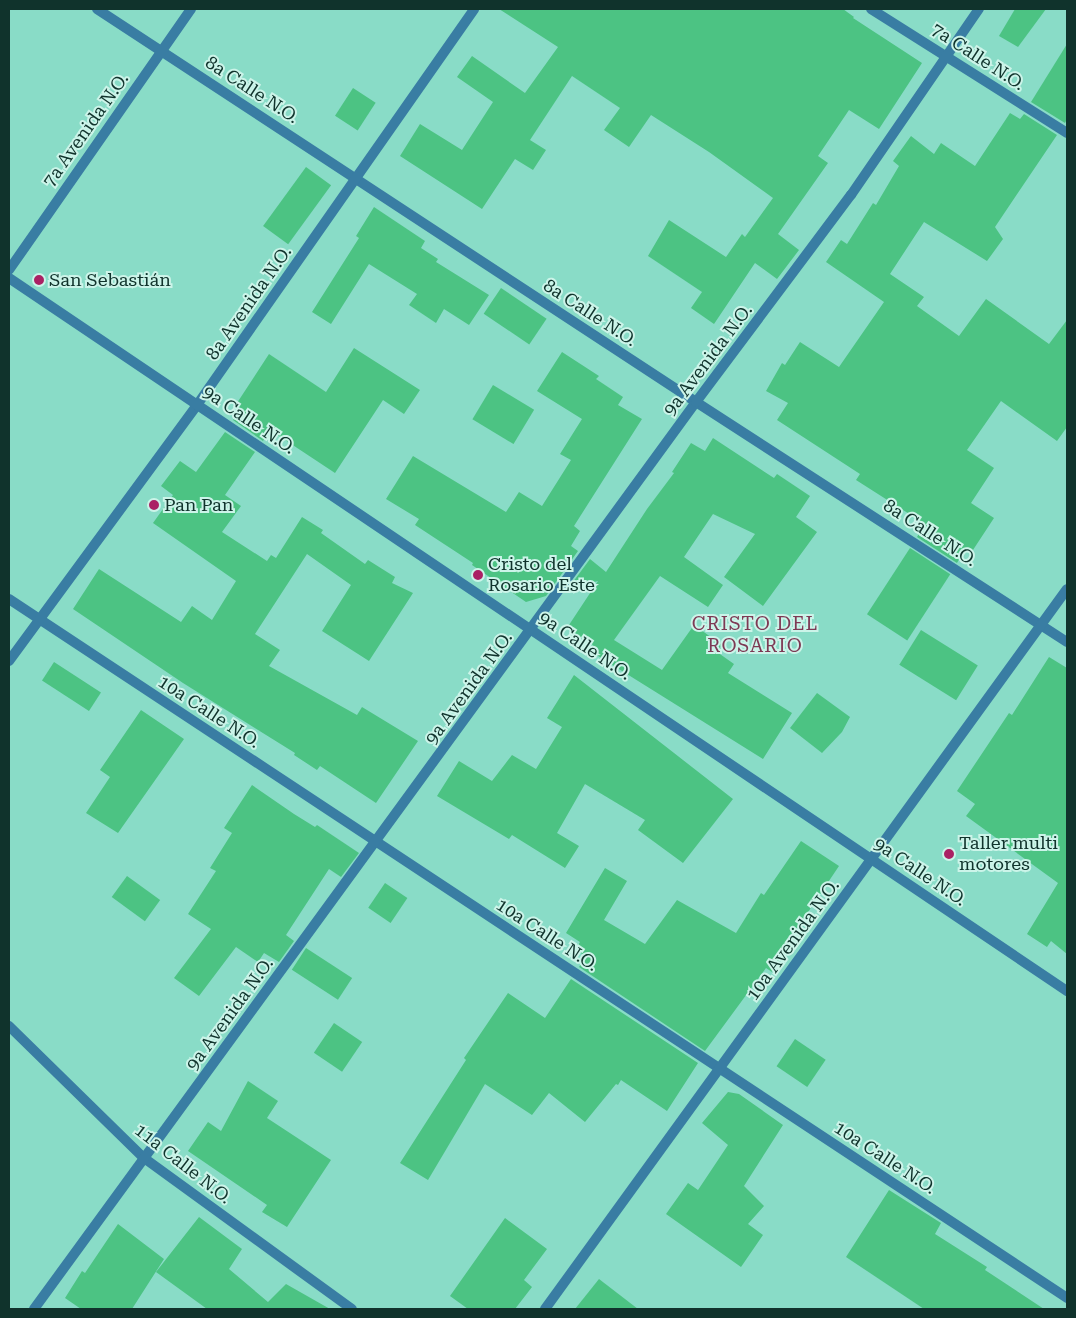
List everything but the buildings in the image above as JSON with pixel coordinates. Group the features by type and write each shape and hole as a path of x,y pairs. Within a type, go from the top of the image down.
{"street":[{"name":"8a Calle N.O.","path":"97,9 696,402 1067,642"},
{"name":"7a Avenida N.O.","path":"9,270 191,9"},
{"name":"8a Avenida N.O.","path":"9,661 197,405 474,9"},
{"name":"7a Calle N.O.","path":"871,9 947,55 1067,133"},
{"name":"9a Avenida N.O.","path":"34,1309 532,630 696,402 840,210 979,9"},
{"name":"9a Calle N.O.","path":"9,278 1067,991"},
{"name":"10a Avenida N.O.","path":"545,1309 1067,589"},
{"name":"10a Calle N.O.","path":"9,599 1067,1298"},
{"name":"11a Calle N.O.","path":"9,1026 144,1158 352,1309"}],"place":[{"name":"San Sebastián","path":"39,280"},
{"name":"Pan Pan","path":"154,505"},
{"name":"Cristo del Rosario Este","path":"478,575"},
{"name":"Taller multi motores","path":"949,854"}],"district":[{"name":"CRISTO DEL ROSARIO","path":"755,635"}]}
